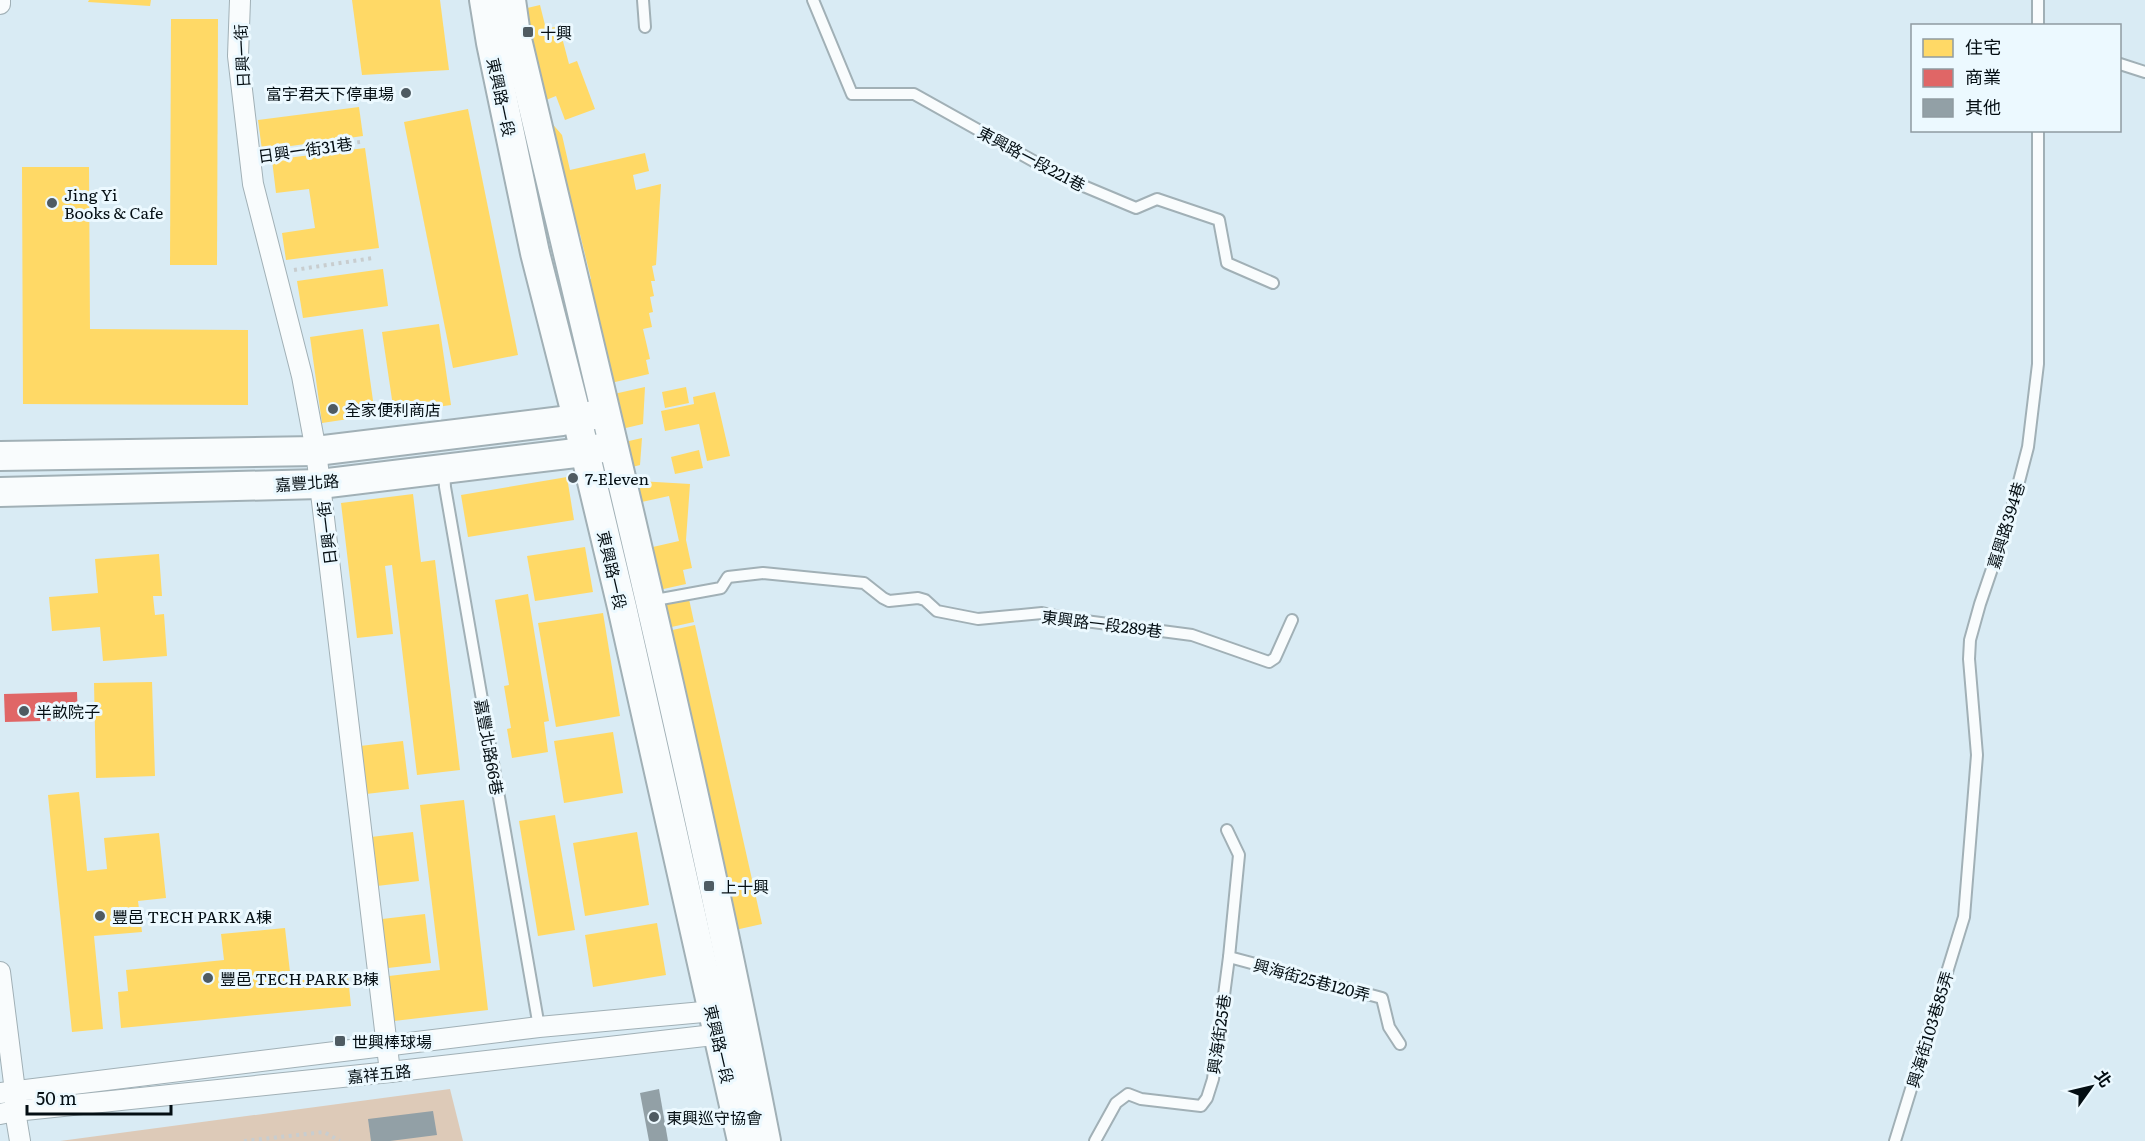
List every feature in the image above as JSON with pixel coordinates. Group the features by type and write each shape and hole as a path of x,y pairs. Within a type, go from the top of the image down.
{"street":[{"name":"日興一街","path":"240,0 238,56 253,183 302,376 316,451 390,1072"},
{"name":"東興路一段","path":"484,0 535,253 624,619 728,1022 750,1058 766,1141"},
{"name":"東興路一段","path":"511,0 516,35 650,601 728,1022 742,1141"},
{"name":"嘉豐北路","path":"0,456 316,451 604,413"},
{"name":"嘉豐北路","path":"0,492 320,484 584,452 612,445"},
{"path":"0,972 7,1102 20,1141"},
{"name":"嘉祥五路","path":"7,1102 386,1045 539,1027 728,1022"},
{"name":"嘉祥五路","path":"7,1102 390,1072 728,1022"}],"lane":[{"path":"643,0 645,27"},
{"name":"東興路一段221巷","path":"813,0 852,94 914,94 1062,177 1136,208 1157,199 1219,220 1227,262 1273,283"},
{"path":"2038,0 2038,24"},
{"path":"2121,64 2145,72"},
{"name":"嘉興路394巷","path":"1964,917 1977,755 1969,659 1970,640 2010,516 2028,447 2038,364 2038,132"},
{"name":"嘉豐北路66巷","path":"444,468 445,487 539,1027"},
{"name":"東興路一段289巷","path":"650,601 721,588 728,577 744,573 796,576 864,583 889,601 918,598 925,600 937,611 978,619 1042,614 1191,635 1269,662 1275,658 1292,620"},
{"name":"興海街25巷","path":"1095,1141 1116,1103 1128,1094 1142,1099 1201,1106 1207,1098 1213,1079 1239,855 1227,830"},
{"name":"興海街103巷85弄","path":"1895,1141 1964,917"},
{"name":"興海街25巷120弄","path":"1228,957 1382,998 1389,1028 1400,1044"}],"path":[{"name":"日興一街31巷","path":"250,157 360,142"},
{"path":"275,273 373,258"},
{"path":"244,1141 324,1132 340,1141"}],"shaded area":[{"path":"450,1089 463,1141 60,1141"}],"building: 住宅":[{"path":"89,0 151,0 150,6 88,2"},
{"path":"352,0 440,0 449,70 362,75"},
{"path":"540,5 546,29 559,26 569,64 577,61 595,109 565,120 556,96 536,104 510,12"},
{"path":"171,19 218,19 217,265 170,265"},
{"path":"537,106 562,135 570,170 645,153 649,171 633,175 636,190 661,184 656,265 652,266 655,281 651,281 654,296 650,297 653,312 649,313 652,327 643,329 650,359 646,360 649,374 594,387 571,284 591,279 580,234 560,238"},
{"path":"359,107 363,136 262,150 258,120"},
{"path":"468,109 518,355 453,368 404,122"},
{"path":"365,148 379,248 286,260 282,233 315,228 309,189 276,193 272,160"},
{"path":"22,167 89,167 90,329 248,330 248,405 23,404"},
{"path":"383,269 388,306 303,318 297,281"},
{"path":"439,324 451,405 394,413 382,332"},
{"path":"363,329 375,415 322,423 310,337"},
{"path":"645,387 643,424 604,433 596,398"},
{"path":"686,387 689,403 665,408 662,392"},
{"path":"715,392 730,456 707,461 699,424 665,431 661,411 694,404 693,397"},
{"path":"642,438 640,465 613,472 607,446"},
{"path":"699,450 703,468 675,474 671,457"},
{"path":"567,477 574,520 468,537 461,495"},
{"path":"622,480 690,484 686,540 692,568 683,570 686,584 641,594 631,552 679,541 669,496 628,505"},
{"path":"413,494 421,562 435,560 460,770 417,775 392,565 385,566 393,634 357,638 341,503"},
{"path":"585,547 593,592 535,601 527,556"},
{"path":"159,554 162,596 153,596 155,615 164,614 167,656 103,661 100,627 52,631 49,597 98,593 95,559"},
{"path":"687,590 694,622 649,632 642,600"},
{"path":"528,594 549,721 544,722 548,752 512,758 507,729 511,728 504,686 509,685 495,600"},
{"path":"603,613 620,716 556,727 538,623"},
{"path":"695,625 762,924 717,934 650,635"},
{"path":"152,682 155,776 96,778 94,683"},
{"path":"613,732 623,793 564,803 554,741"},
{"path":"403,741 409,789 366,794 360,746"},
{"name":"豐邑 TECH PARK A棟","path":"79,792 87,871 107,869 104,838 159,833 166,898 138,901 142,932 94,936 103,1029 72,1032 48,795"},
{"path":"464,800 488,1010 394,1021 389,976 440,970 420,805"},
{"path":"555,815 575,930 538,936 519,821"},
{"path":"413,832 419,881 377,886 371,837"},
{"path":"637,832 649,905 585,916 573,843"},
{"path":"425,914 431,963 388,968 382,919"},
{"path":"657,923 666,975 593,987 585,935"},
{"name":"豐邑 TECH PARK B棟","path":"285,928 291,981 348,976 351,1006 121,1028 118,992 128,991 126,970 224,960 221,934"}],"building: 商業":[{"path":"77,692 78,720 5,722 4,694"}],"building: 其他":[{"name":"東興巡守協會","path":"659,1089 668,1141 649,1141 640,1093"},
{"path":"433,1111 437,1135 371,1141 368,1119"}],"place":[{"name":"十興","path":"528,32"},
{"name":"富宇君天下停車場","path":"406,93"},
{"name":"Jing Yi Books & Cafe","path":"52,203"},
{"name":"全家便利商店","path":"333,409"},
{"name":"7-Eleven","path":"573,478"},
{"name":"半畝院子","path":"24,711"},
{"name":"上十興","path":"709,886"},
{"name":"豐邑 TECH PARK A棟","path":"100,916"},
{"name":"豐邑 TECH PARK B棟","path":"208,978"},
{"name":"世興棒球場","path":"340,1041"},
{"name":"東興巡守協會","path":"654,1117"}]}
